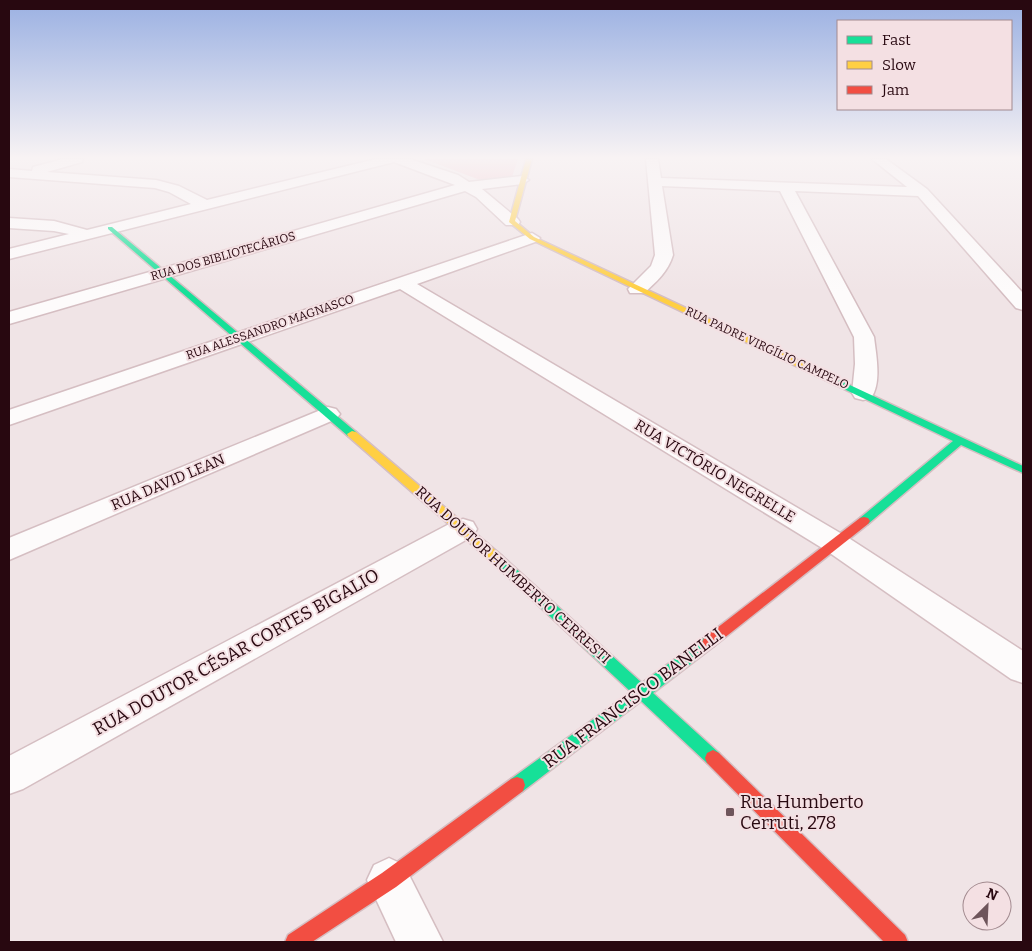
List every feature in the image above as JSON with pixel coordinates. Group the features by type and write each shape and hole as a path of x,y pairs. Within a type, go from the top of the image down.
{"street":[{"path":"9,254 211,203"},
{"name":"RUA DOS BIBLIOTECÁRIOS","path":"9,318 406,203"},
{"path":"491,203 512,222 516,203"},
{"path":"638,289 657,272 664,255 658,203"},
{"path":"794,203 864,337 866,364 863,393"},
{"path":"932,203 1023,304"},
{"name":"RUA PADRE VIRGÍLIO CAMPELO","path":"512,222 532,238 1023,470"},
{"path":"9,223 54,226 84,234"},
{"name":"RUA DOUTOR HUMBERTO CERRESTI","path":"110,228 160,274 463,529 644,691 793,834 898,942"},
{"name":"RUA ALESSANDRO MAGNASCO","path":"9,418 532,238"},
{"name":"RUA VICTÓRIO NEGRELLE","path":"401,282 837,544 1023,669"},
{"name":"RUA DAVID LEAN","path":"9,550 328,414"},
{"name":"RUA FRANCISCO BANELLI","path":"295,942 389,880 644,691 837,544 961,440"},
{"name":"RUA DOUTOR CÉSAR CORTES BIGALIO","path":"9,776 463,529"},
{"path":"389,880 420,942"}],"traffic: fast":[{"path":"110,228 352,434"},
{"path":"805,367 1023,470"},
{"path":"864,521 961,440"},
{"path":"497,559 713,758"},
{"path":"517,785 709,642"}],"traffic: slow":[{"path":"517,203 512,222 532,238 805,367"},
{"path":"352,434 497,559"}],"traffic: jam":[{"path":"709,642 864,521"},
{"path":"713,758 898,942"},
{"path":"295,942 389,880 517,785"}],"place":[{"name":"Rua Humberto Cerruti, 278","path":"730,812"}]}
